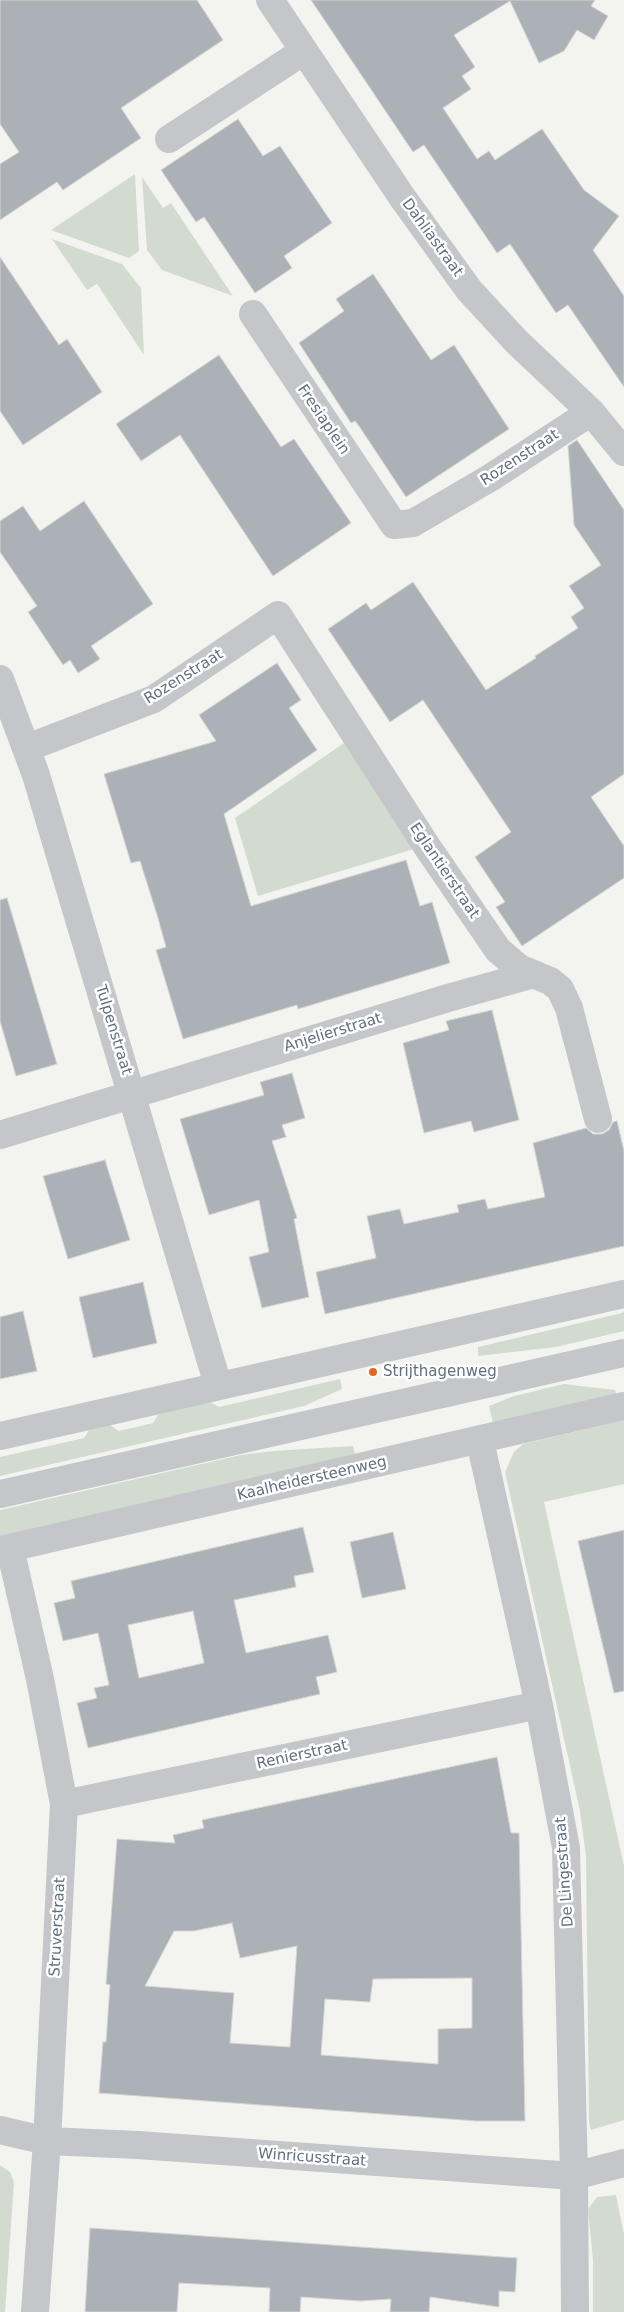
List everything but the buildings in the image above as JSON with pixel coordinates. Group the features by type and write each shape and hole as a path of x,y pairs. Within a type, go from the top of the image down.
{"street":[{"name":"Dahliastraat","path":"270,0 402,197 469,290 516,342 591,412 624,452"},
{"path":"170,139 304,51"},
{"name":"Fresiaplein","path":"253,314 394,525"},
{"name":"Rozenstraat","path":"394,525 413,523 490,478 591,412"},
{"name":"Rozenstraat","path":"26,748 154,699 278,615"},
{"name":"Eglantierstraat","path":"278,615 428,848 498,950 512,963 550,981 560,988 570,1008 598,1119"},
{"name":"Tulpenstraat","path":"0,679 26,748 132,1094 218,1385"},
{"name":"Anjelierstraat","path":"0,1135 448,998 534,974"},
{"path":"0,1436 624,1294"},
{"path":"0,1494 624,1353"},
{"path":"579,1363 624,1368"},
{"name":"Kaalheidersteenweg","path":"5,1549 480,1441 624,1406"},
{"name":"De Lingestraat","path":"480,1441 539,1705 566,1848 574,2176 575,2312"},
{"name":"Struverstraat","path":"5,1549 40,1679 64,1804 47,2141 35,2312"},
{"name":"Renierstraat","path":"64,1804 539,1705"},
{"name":"Winricusstraat","path":"0,2130 47,2141 148,2146 574,2176 624,2163"}],"shaded area":[{"path":"135,174 139,251 129,258 51,230"},
{"path":"142,177 163,208 171,203 233,296 162,270 147,250"},
{"path":"52,239 122,264 141,288 144,355 97,284 87,290"},
{"path":"344,743 414,849 258,896 235,818"},
{"path":"624,1311 624,1331 556,1347 478,1356 478,1347"},
{"path":"340,1379 342,1389 304,1406 0,1476 0,1457 84,1438 94,1422 103,1420 119,1431 153,1423 163,1407 202,1397 219,1407"},
{"path":"564,1384 615,1390 616,1394 493,1423 489,1406 514,1396"},
{"path":"624,1420 624,1484 544,1502 624,1866 624,2120 591,2130 589,2122 586,1856 580,1811 505,1472 514,1452 523,1444"},
{"path":"353,1446 355,1454 0,1536 0,1510 241,1455"},
{"path":"0,2165 10,2172 14,2182 5,2312 0,2312"},
{"path":"616,2195 624,2234 624,2312 593,2312 593,2261 588,2209 597,2197"}],"place":[{"name":"Strijthagenweg","path":"373,1372"}]}
